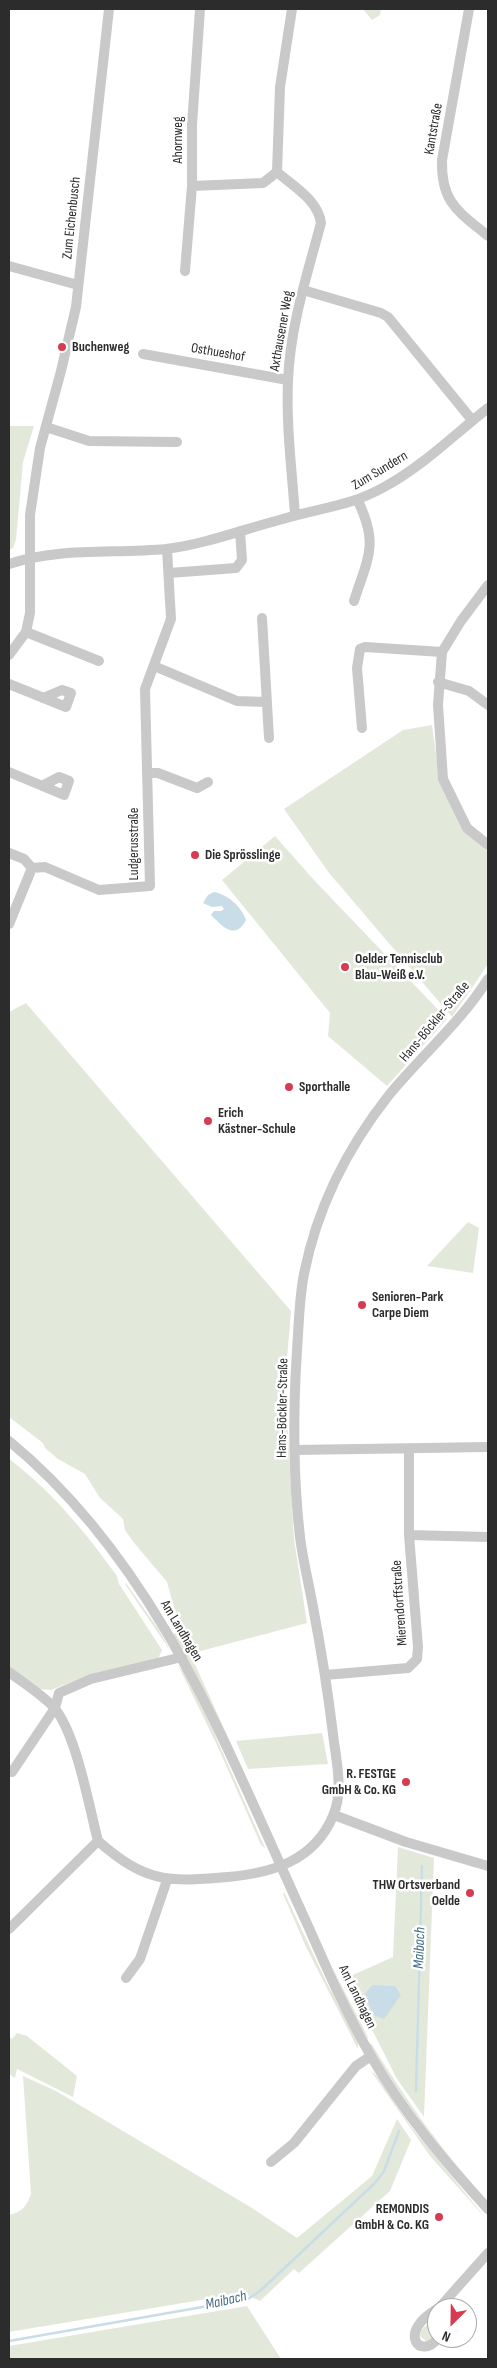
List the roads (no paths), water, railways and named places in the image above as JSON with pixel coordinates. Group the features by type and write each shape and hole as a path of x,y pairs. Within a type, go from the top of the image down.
{"street":[{"name":"Zum Eichenbusch","path":"26,632 30,613 30,515 40,448 62,371 76,307 109,9"},
{"name":"Ahornweg","path":"185,270 192,186 192,125 200,9"},
{"path":"192,186 263,182 277,172 280,87 292,9"},
{"name":"Kantstraße","path":"469,9 442,160 441,178 444,193 450,202 488,236"},
{"name":"Axthausener Weg","path":"277,172 312,202 320,214 321,223 294,331 288,380 288,433 296,515"},
{"path":"9,266 78,285"},
{"path":"303,290 382,313 388,317 472,420"},
{"name":"Osthueshof","path":"143,354 288,380"},
{"name":"Zum Sundern","path":"9,564 31,556 167,548 206,542 296,515 358,501 388,485 423,461 488,408"},
{"path":"46,427 89,441 177,442"},
{"path":"354,601 370,544 367,522 358,501"},
{"path":"169,572 236,568 242,560 240,531"},
{"name":"Ludgerusstraße","path":"9,853 24,859 32,868 45,867 99,890 150,886 145,690 171,619 167,548"},
{"path":"487,589 461,622 442,652 438,682 443,779 466,828 488,845"},
{"path":"262,618 269,738"},
{"path":"9,655 26,632 99,661"},
{"path":"362,728 357,668 360,649 364,647 442,652"},
{"path":"154,666 238,701 266,702"},
{"path":"438,682 469,691 488,705"},
{"path":"9,684 43,698"},
{"path":"9,772 42,786"},
{"path":"147,773 158,772 197,788 208,782"},
{"path":"9,924 32,868"},
{"name":"Hans-Böckler-Straße","path":"281,1868 305,1852 322,1835 334,1815 338,1796 338,1776 325,1675 300,1538 295,1450 296,1369 304,1275 314,1233 334,1181 359,1136 388,1096 487,984"},
{"name":"Am Landhagen","path":"9,1441 34,1462 90,1520 132,1578 182,1657 215,1722 344,2005 371,2056 422,2132 488,2208"},
{"path":"295,1450 488,1447"},
{"name":"Mierendorffstraße","path":"325,1675 408,1668 417,1660 410,1536 409,1449"},
{"path":"410,1536 488,1537"},
{"path":"12,1772 55,1708 59,1693 92,1679 182,1657"},
{"path":"9,1672 55,1708 65,1724 84,1785 98,1841 116,1857 141,1872 167,1880 247,1875 281,1868"},
{"path":"334,1815 406,1842 488,1866"},
{"path":"9,1929 98,1841"},
{"path":"126,1978 140,1959 167,1880"},
{"path":"271,2162 294,2143 356,2066 371,2056"},
{"path":"448,2298 488,2253"},
{"path":"427,2317 414,2330 414,2337 417,2343 427,2347"}],"water":[{"path":"214,892 229,898 241,910 246,920 237,930 233,931 224,927 211,915 214,911 224,909 222,906 212,907 203,903 208,895"},
{"path":"372,1985 395,1986 401,1995 384,2019 373,2015 365,1994"}],"waterway":[{"name":"Maibach","path":"416,2091 422,1866"},
{"name":"Maibach","path":"9,2341 248,2299 260,2291 376,2182 384,2171 399,2131"}],"place":[{"name":"Buchenweg","path":"62,347"},
{"name":"Die Sprösslinge","path":"195,855"},
{"name":"Oelder Tennisclub Blau-Weiß e.V.","path":"345,967"},
{"name":"Sporthalle","path":"289,1087"},
{"name":"Erich Kästner-Schule","path":"208,1121"},
{"name":"Senioren-Park Carpe Diem","path":"362,1305"},
{"name":"R. FESTGE GmbH & Co. KG","path":"406,1782"},
{"name":"THW Ortsverband Oelde","path":"470,1893"},
{"name":"REMONDIS GmbH & Co. KG","path":"439,2217"}]}
